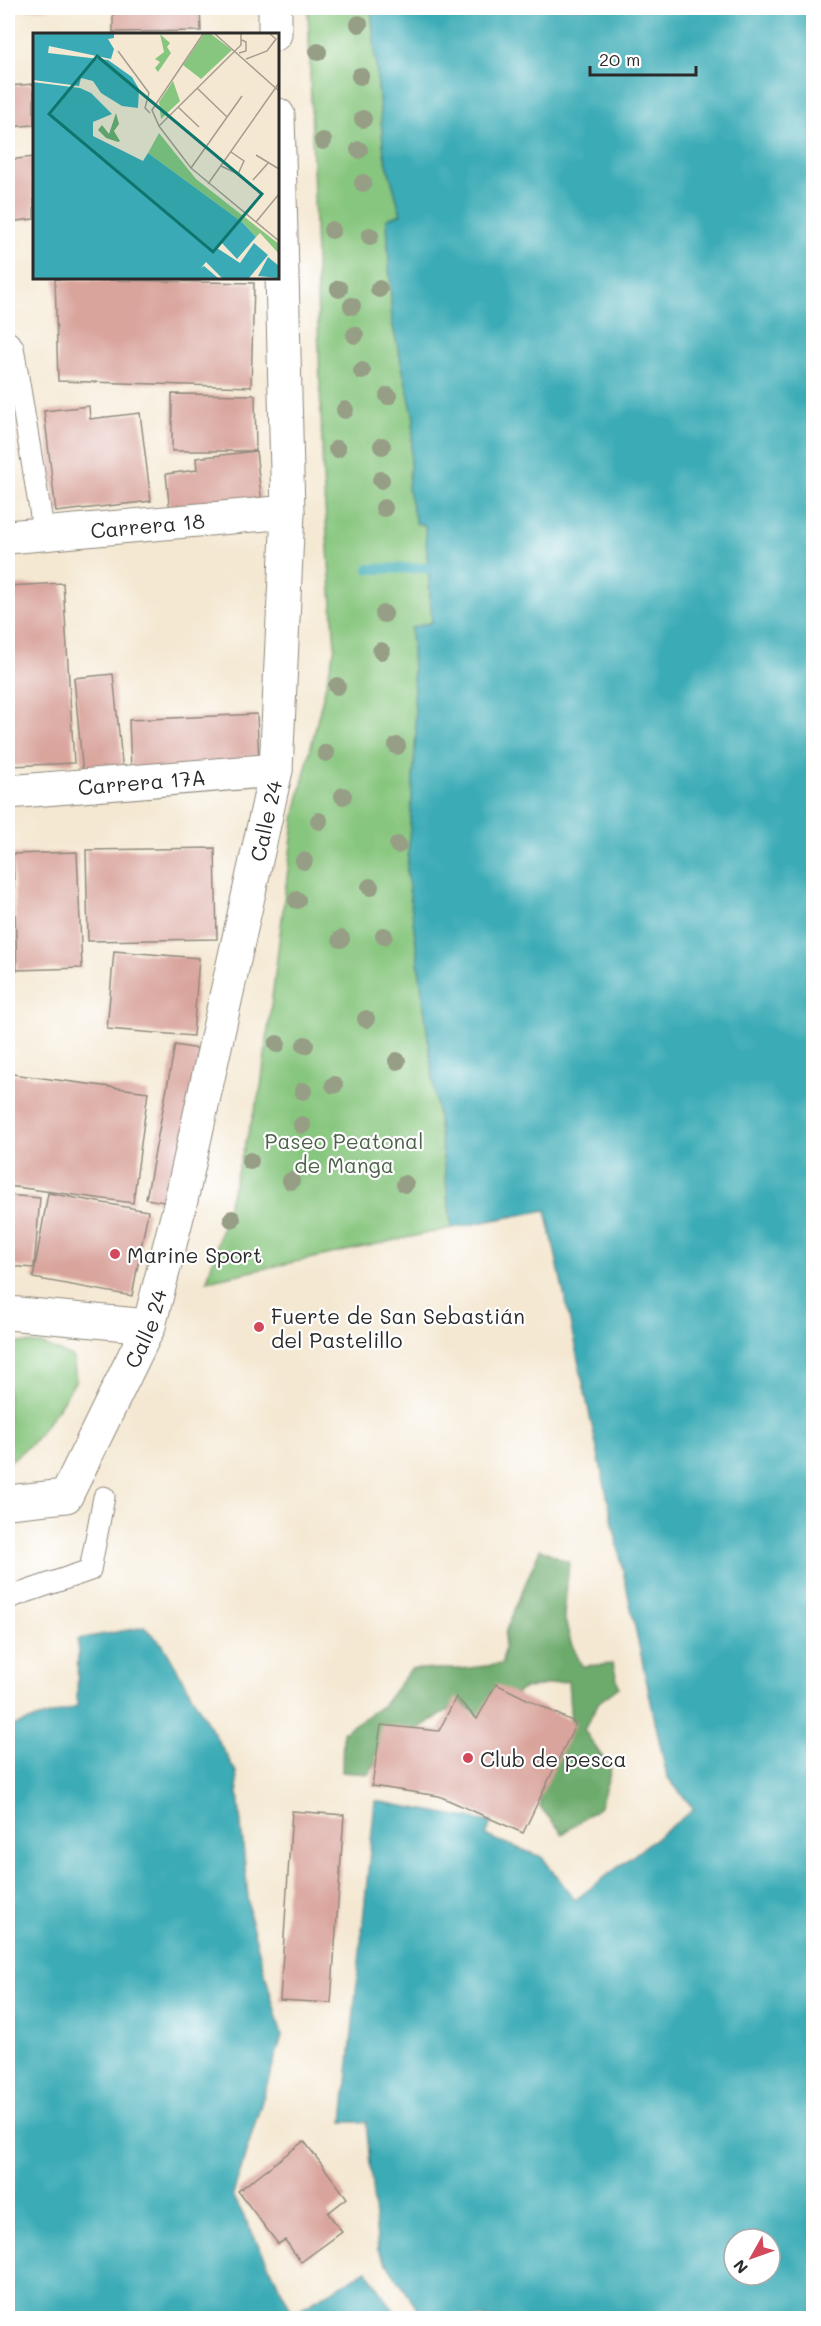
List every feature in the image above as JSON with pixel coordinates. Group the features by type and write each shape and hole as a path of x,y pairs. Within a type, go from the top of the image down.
{"street":[{"path":"275,8 275,33"},
{"name":"Calle 24","path":"8,1502 66,1496 149,1326 180,1205 276,770 288,512 279,155"},
{"name":"Carrera 18","path":"8,537 288,512"},
{"name":"Carrera 17A","path":"8,792 276,770"},
{"path":"8,1313 149,1326"}],"lane":[{"path":"8,342 14,347 44,534"},
{"path":"8,1598 90,1570 104,1497"}],"green space":[{"name":"Paseo Peatonal de Manga","path":"308,8 371,8 384,153 401,214 387,220 392,322 414,418 408,490 425,525 432,622 411,628 416,735 407,872 452,1228 207,1281 261,1087 295,813 335,647 323,478"},
{"path":"8,1342 41,1344 73,1357 76,1380 32,1443 8,1463"},
{"path":"540,1549 569,1562 564,1616 571,1643 582,1666 613,1664 619,1687 599,1702 584,1730 611,1770 600,1806 563,1834 540,1807 538,1768 571,1724 568,1681 523,1689 481,1719 461,1702 381,1752 369,1774 342,1772 343,1732 383,1705 411,1669 461,1669 502,1664 506,1630"}],"water":[{"path":"371,8 813,8 813,2318 424,2318 378,2250 366,2122 343,2122 375,1801 491,1822 486,1836 542,1857 575,1900 694,1809 667,1777 546,1210 452,1228 407,872 416,735 411,628 432,622 425,525 416,523 408,490 414,418 392,322 387,219 401,214 384,153"},
{"path":"144,1627 163,1645 236,1772 250,1918 282,2036 233,2195 293,2313 367,2270 399,2318 16,2318 8,2304 8,1727 77,1707 78,1639"}],"building":[{"path":"16,8 51,8 51,9 16,10"},
{"path":"113,8 200,8 201,31 113,32"},
{"path":"33,84 33,125 8,127 8,86"},
{"path":"33,157 33,219 8,222 8,160"},
{"path":"55,279 254,283 251,387 58,381"},
{"path":"172,394 255,395 256,451 172,451"},
{"path":"89,406 90,419 140,413 151,501 56,512 44,411"},
{"path":"256,451 262,504 170,513 166,474 197,470 196,458"},
{"path":"63,583 74,763 12,766 8,689 8,586"},
{"path":"113,674 123,772 83,775 74,678"},
{"path":"257,714 259,766 131,771 129,720"},
{"path":"215,848 217,939 88,941 86,850"},
{"path":"77,852 82,968 17,970 13,854"},
{"path":"8,927 13,991 8,992"},
{"path":"114,951 199,958 193,1036 107,1029"},
{"path":"175,1045 205,1050 176,1204 146,1199"},
{"path":"12,1074 148,1092 133,1203 8,1186 8,1105"},
{"path":"48,1193 148,1211 132,1296 33,1278"},
{"path":"8,1195 40,1198 34,1268 8,1266"},
{"name":"Club de pesca","path":"496,1684 576,1723 523,1833 439,1796 372,1786 381,1725 439,1731 456,1697 477,1719"},
{"path":"292,1811 344,1815 331,2003 280,2000"},
{"path":"304,2141 347,2198 328,2213 342,2232 301,2262 285,2240 278,2244 238,2191"}],"waterway":[{"path":"369,569 429,568"}],"place":[{"name":"Marine Sport","path":"115,1254"},
{"name":"Fuerte de San Sebastián del Pastelillo","path":"259,1327"},
{"name":"Club de pesca","path":"468,1758"}]}
